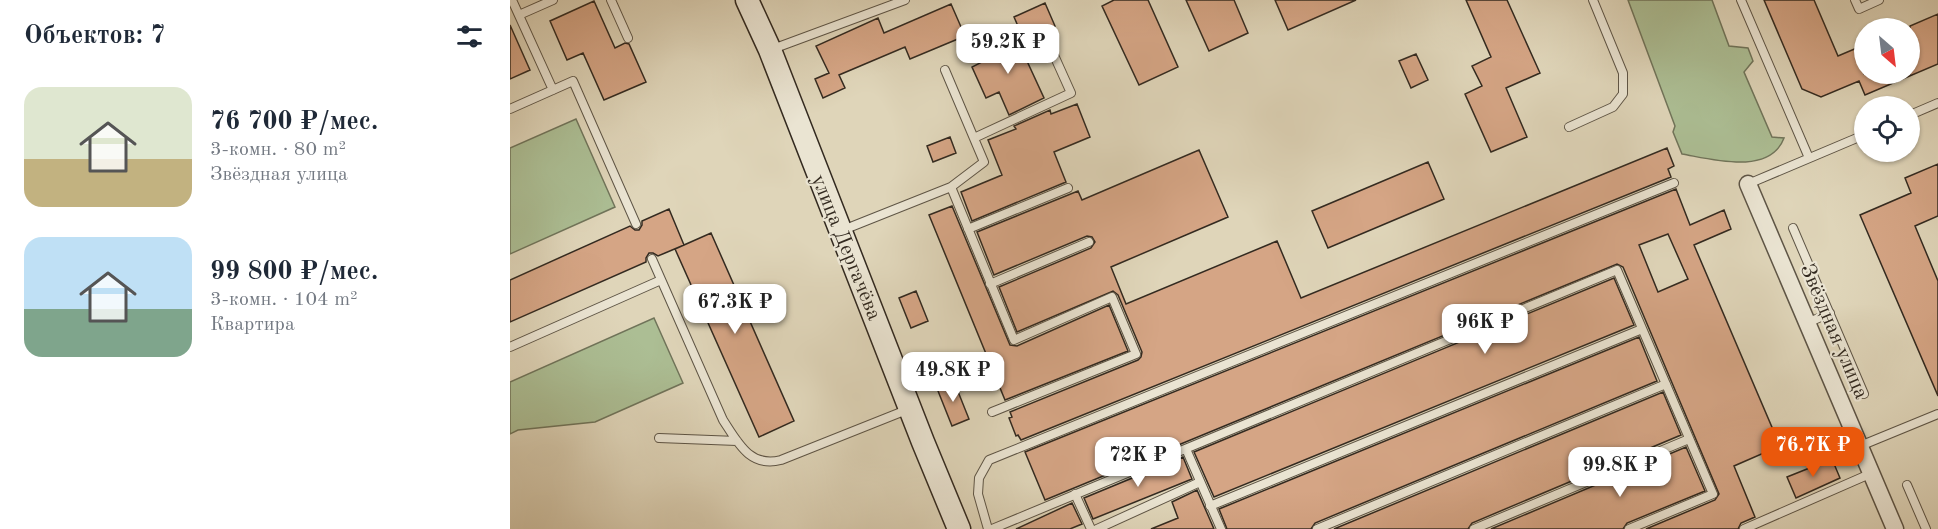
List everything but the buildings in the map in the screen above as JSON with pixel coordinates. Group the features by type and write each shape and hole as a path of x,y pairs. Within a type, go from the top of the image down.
{"street":[{"name":"улица Дергачёва","path":"747,0 770,50 958,529"},
{"name":"Звёздная улица","path":"1748,184 1895,529"}],"lane":[{"path":"512,0 553,90"},
{"path":"519,15 553,0"},
{"path":"611,0 628,38"},
{"path":"770,50 905,0"},
{"path":"1569,127 1613,107 1623,94 1623,73 1593,0"},
{"path":"1742,0 1809,158"},
{"path":"1855,0 1859,9 1879,0"},
{"path":"974,138 1071,93 1053,53"},
{"path":"840,231 951,187 984,162 945,70"},
{"path":"510,109 573,81 636,224"},
{"path":"1920,111 1938,103"},
{"path":"1748,184 1854,139"},
{"path":"1629,529 1713,494 1617,270 990,529 978,494 979,478 989,460 1674,183"},
{"path":"951,187 1014,340 1112,297 1136,354 992,412"},
{"path":"968,229 1068,188"},
{"path":"1793,228 1864,394"},
{"path":"990,284 1089,242"},
{"path":"652,259 723,420 737,441 759,461 770,463 910,409"},
{"path":"510,347 661,280"},
{"path":"1807,323 1830,313"},
{"path":"1210,506 1642,328"},
{"path":"1317,529 1666,384"},
{"path":"1860,446 1938,414"},
{"path":"659,438 737,441"},
{"path":"1474,529 1689,440"},
{"path":"1186,449 1221,529"},
{"path":"1744,529 1872,473"},
{"path":"1097,529 1200,482"},
{"path":"1907,485 1926,529"},
{"path":"1075,494 1091,529"}],"green space":[{"path":"1628,0 1712,0 1729,46 1748,48 1753,61 1744,72 1772,137 1784,138 1777,150 1766,157 1739,162 1682,154 1673,132 1675,126"},
{"path":"576,119 615,207 510,254 510,148"},
{"path":"654,318 683,383 595,422 518,430 510,434 510,382"}]}
